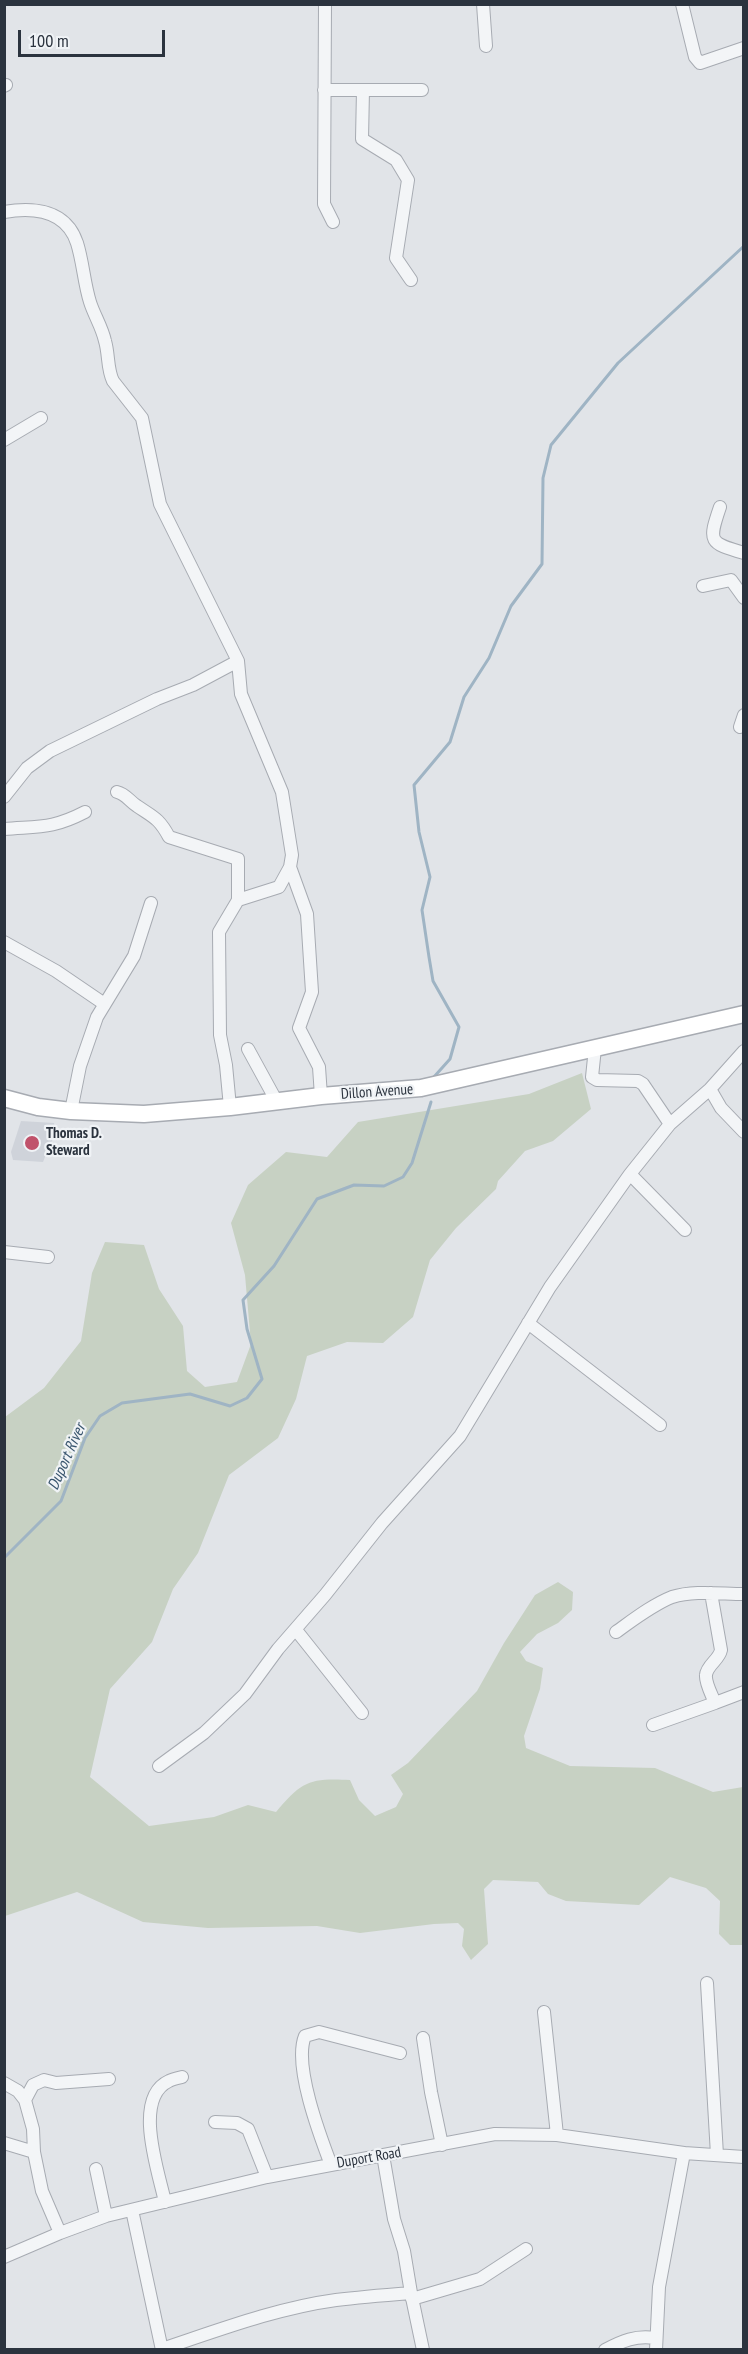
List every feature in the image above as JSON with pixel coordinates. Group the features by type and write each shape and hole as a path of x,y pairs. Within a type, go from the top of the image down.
{"street":[{"path":"325,4 324,204 333,222"},
{"path":"483,4 486,46"},
{"path":"682,4 695,57 700,63 744,48"},
{"path":"324,90 422,90"},
{"path":"363,90 362,139 396,160 408,180 396,258 411,280"},
{"path":"4,212 22,209 45,211 63,223 76,242 90,302 105,340 109,374 142,418 160,504 238,661 242,694 282,792 292,855 291,867 307,914 312,992 299,1028 319,1067 321,1096"},
{"path":"4,440 41,418"},
{"path":"720,507 713,527 713,538 716,543 744,553"},
{"path":"703,586 738,579 744,598"},
{"path":"4,797 27,768 50,751 157,699 193,685 238,661"},
{"path":"117,792 123,794 138,808 154,816 161,823 168,837 238,859 238,900 219,932 220,1035 226,1065 230,1107"},
{"path":"4,829 65,823 85,812"},
{"path":"238,900 279,887 291,867"},
{"path":"71,1111 80,1066 103,1003 134,956 151,903"},
{"path":"4,942 56,970 103,1003"},
{"name":"Dillon Avenue","path":"4,1098 38,1107 71,1111 144,1113 421,1088 744,1014"},
{"path":"595,1048 592,1077 597,1080 638,1081 643,1084 670,1124"},
{"path":"248,1049 277,1102"},
{"path":"159,1766 204,1733 245,1694 278,1649 404,1497 460,1436 556,1278 630,1174 670,1124 710,1089 744,1051"},
{"path":"710,1089 731,1121 744,1132"},
{"path":"630,1174 685,1230"},
{"path":"4,1252 48,1257"},
{"path":"528,1323 660,1425"},
{"path":"616,1632 640,1615 675,1597 711,1593 744,1594"},
{"path":"711,1593 722,1650 720,1657 706,1674 715,1703"},
{"path":"296,1630 362,1713"},
{"path":"653,1725 744,1692"},
{"path":"707,1983 717,2155"},
{"path":"544,2012 557,2135"},
{"path":"331,2165 308,2095 303,2065 302,2043 305,2036 319,2032 400,2053"},
{"path":"423,2038 442,2145"},
{"path":"165,2202 150,2141 148,2127 150,2112 156,2094 166,2082 182,2077"},
{"path":"25,2100 33,2085 44,2080 56,2083 109,2079"},
{"path":"4,2083 18,2091 25,2100 33,2130 34,2152 42,2191 60,2233"},
{"path":"215,2122 237,2123 248,2129 267,2177"},
{"name":"Duport Road","path":"4,2257 106,2216 267,2177 495,2134 557,2135 684,2153 744,2157"},
{"path":"4,2143 34,2152"},
{"path":"655,2344 659,2287 684,2153"},
{"path":"383,2155 394,2219 404,2251 423,2349"},
{"path":"96,2169 106,2216"},
{"path":"132,2210 162,2349 234,2325 296,2308 335,2300 411,2296 480,2279 526,2249"},
{"path":"605,2349 624,2340 644,2336 655,2344"}],"shaded area":[{"name":"Thomas D. Steward","path":"21,1121 54,1123 55,1133 43,1162 13,1160 11,1152"}],"green space":[{"path":"582,1073 591,1109 553,1141 525,1151 498,1181 496,1189 456,1228 430,1260 413,1317 383,1343 347,1342 307,1356 296,1399 278,1438 229,1475 198,1553 173,1589 152,1642 110,1689 90,1777 149,1826 214,1817 248,1805 276,1812 300,1788 325,1780 350,1780 359,1800 375,1816 396,1807 403,1794 391,1775 408,1763 477,1691 535,1595 558,1582 573,1592 572,1610 558,1623 537,1634 520,1652 526,1661 543,1668 540,1689 524,1736 526,1748 570,1766 655,1768 713,1792 743,1787 743,1945 730,1945 719,1934 720,1901 706,1888 670,1877 639,1905 566,1901 548,1894 538,1882 493,1880 484,1889 488,1944 471,1960 462,1946 464,1929 458,1923 360,1933 317,1926 208,1928 143,1922 77,1892 5,1916 5,1417 44,1388 81,1341 92,1273 105,1242 144,1245 159,1289 183,1326 187,1371 205,1387 237,1382 251,1344 245,1275 231,1223 248,1185 286,1152 327,1157 358,1122 529,1094"}],"waterway":[{"path":"433,1078 450,1059 459,1027 433,981 422,910 430,877 419,832 414,785 450,742 464,697 489,658 511,606 542,564 543,478 551,445 618,363 744,246"},
{"name":"Duport River","path":"4,1558 61,1501 85,1438 100,1416 122,1403 190,1394 230,1406 247,1398 262,1379 247,1329 243,1300 274,1266 317,1199 354,1185 384,1186 403,1177 412,1163 431,1102"}],"place":[{"name":"Thomas D. Steward","path":"32,1143"}]}
